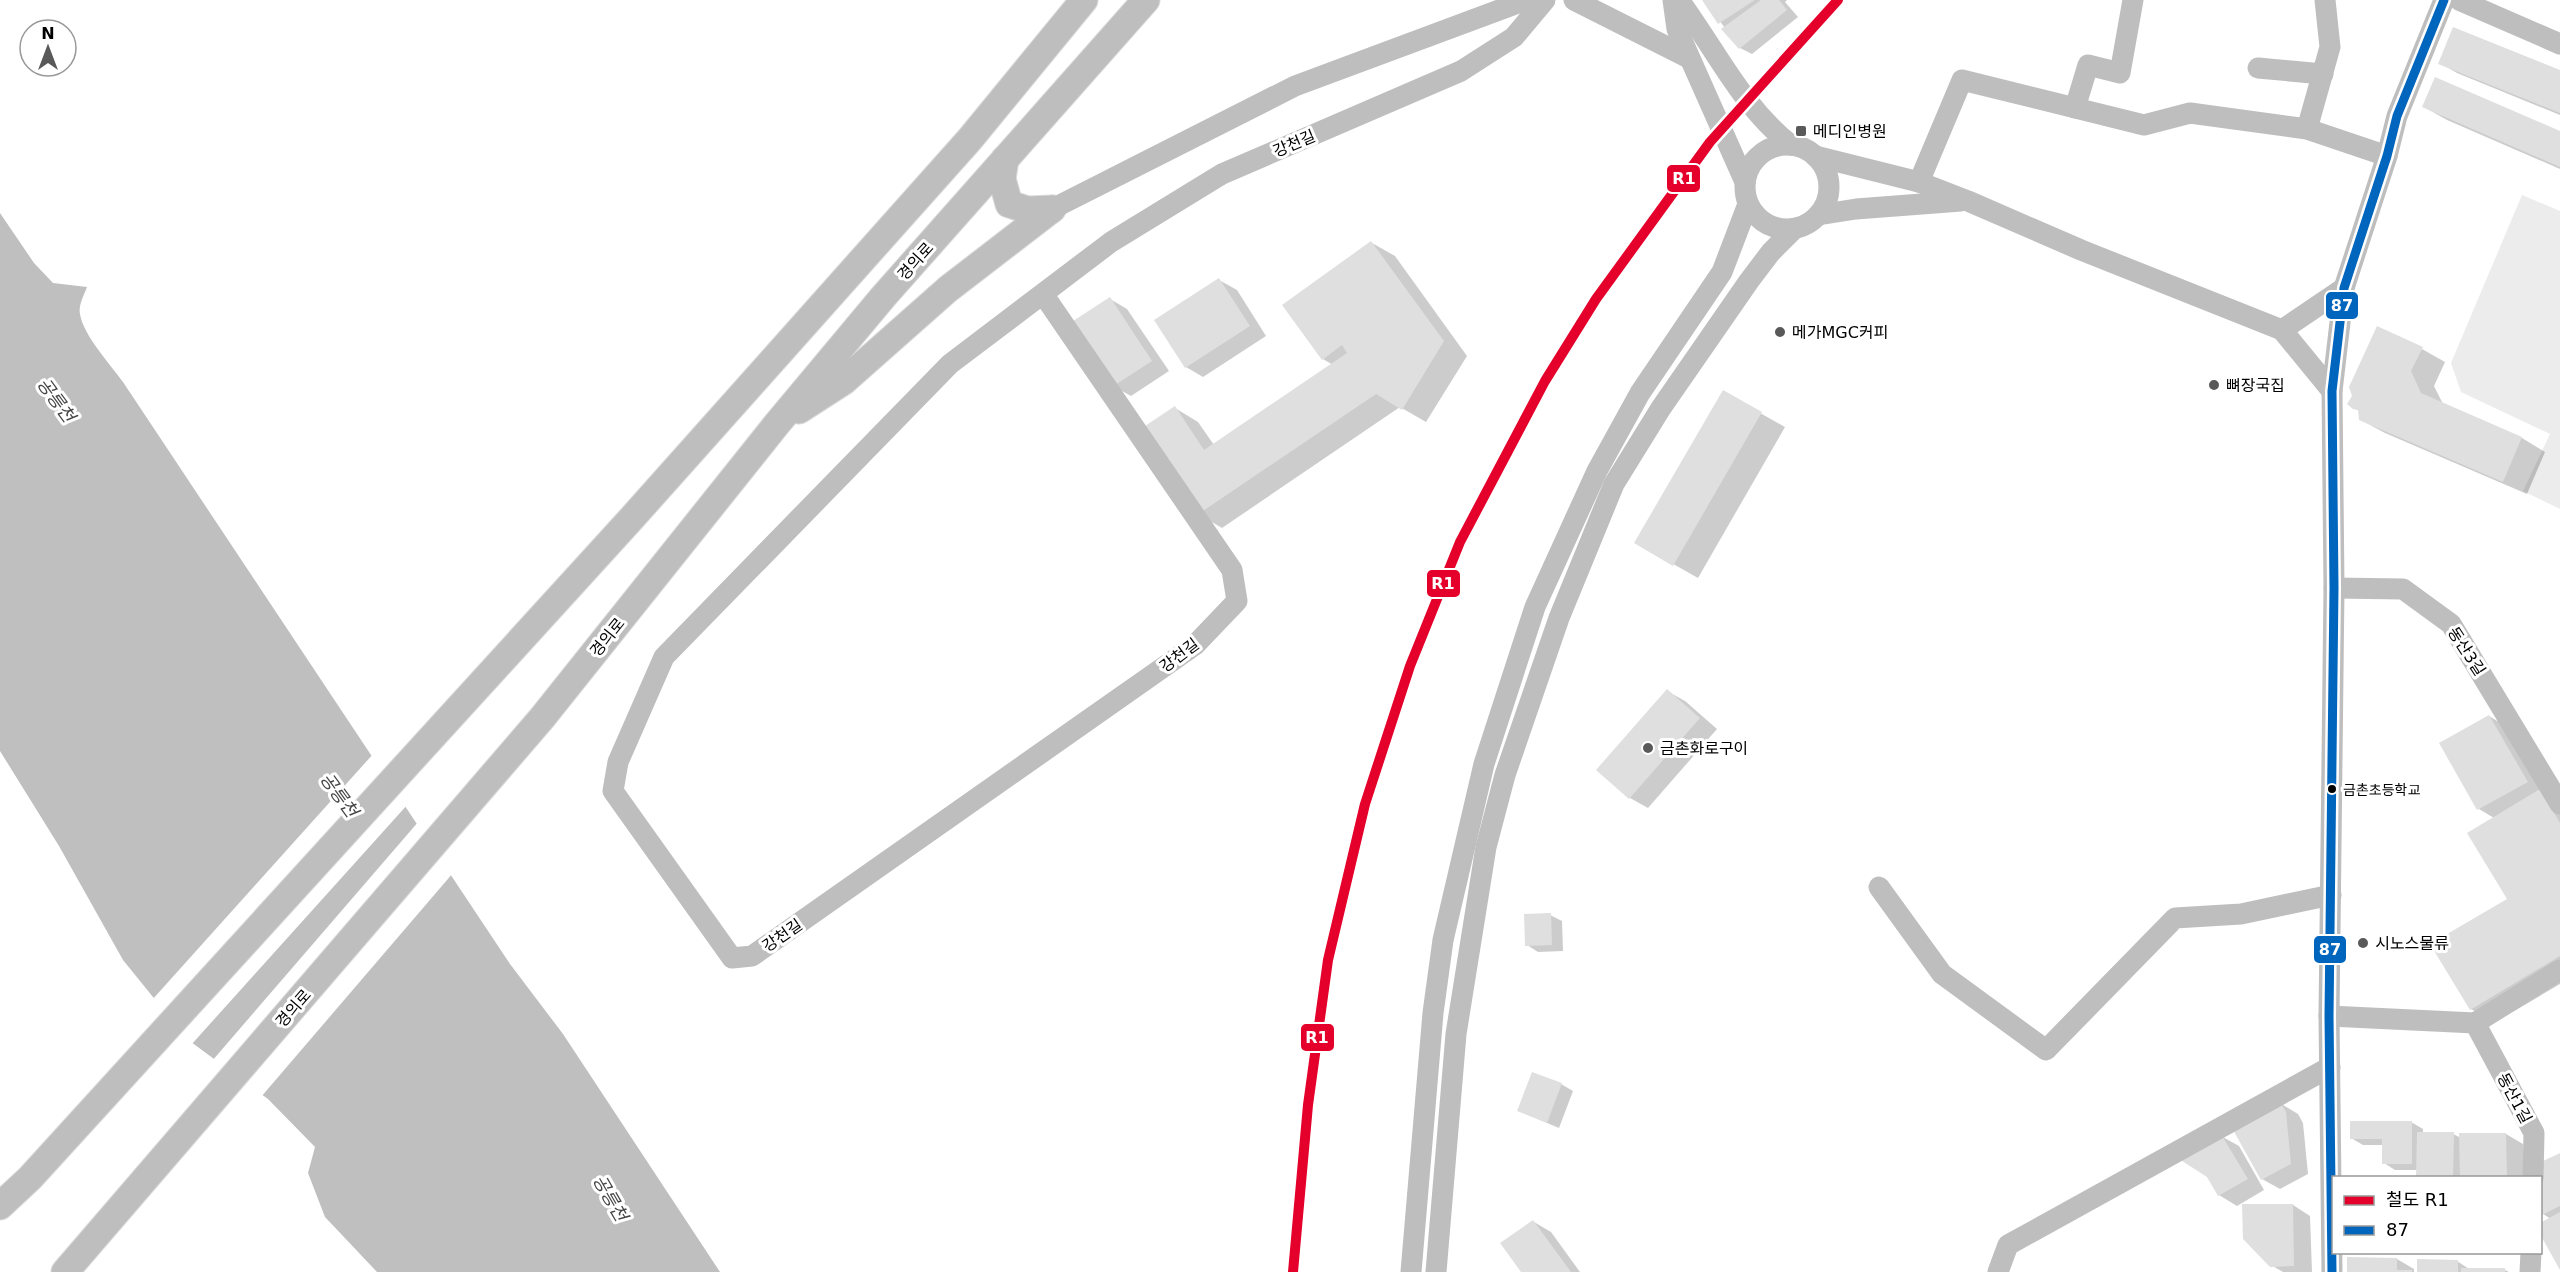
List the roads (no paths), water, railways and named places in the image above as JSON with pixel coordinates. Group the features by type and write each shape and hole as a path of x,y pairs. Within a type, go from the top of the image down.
{"main road":[{"path":"0,1206 30,1178 630,519 962,148 1084,0"},
{"name":"경의로","path":"65,1272 542,718 776,425 883,297 1146,0"},
{"path":"1005,159 1002,179 1009,204 1028,210 1052,209"},
{"path":"776,425 844,381 948,289 1052,209"}],"street":[{"path":"1052,209 1294,86 1526,0"},
{"name":"강천길","path":"1043,294 1232,570 1237,601 1195,645 752,956 732,958 613,791 618,762 664,657 950,364 1111,242 1222,174 1461,71 1514,37 1545,0"},
{"path":"1574,0 1689,58"},
{"path":"1411,1272 1437,982 1446,928 1484,764 1535,607 1597,471 1640,393 1722,272 1748,204 1745,182 1677,29 1673,0"},
{"path":"1679,0 1750,106 1769,128 1791,145 1815,156 1919,182 2081,250 2282,330 2332,391"},
{"path":"2075,108 2088,65 2120,73 2133,0"},
{"path":"2307,129 2330,47 2325,0"},
{"path":"2331,1272 2329,1016 2334,588 2332,391 2346,282 2387,156 2397,116 2444,0"},
{"path":"2459,0 2560,44"},
{"path":"2258,68 2323,74"},
{"path":"1919,182 1962,80 2144,125 2190,113 2307,129 2387,156"},
{"path":"1745,182 1748,170 1761,154 1778,146 1791,145"},
{"path":"1748,204 1762,222 1784,229 1808,224 1825,205 1829,192 1828,178 1823,166 1815,156"},
{"path":"1818,215 1856,209 1968,201"},
{"path":"1436,1272 1456,1034 1485,847 1505,776 1548,652 1614,484 1661,408 1749,281 1771,252 1795,228"},
{"path":"2282,330 2346,282"},
{"name":"동산3길","path":"2334,588 2403,589 2451,624 2557,790"},
{"path":"1879,887 1942,974 2046,1050 2175,918 2241,914 2331,895"},
{"path":"2329,1016 2475,1023 2560,970"},
{"name":"동산1길","path":"2475,1023 2534,1133 2533,1176"},
{"path":"1998,1272 2008,1245 2330,1067"},
{"path":"2530,1272 2531,1254"}],"water":[{"name":"공릉천","path":"0,213 34,263 53,283 87,287 80,311 86,331 123,382 510,964 563,1034 720,1272 377,1272 325,1217 308,1173 315,1147 268,1099 187,1039 123,960 59,846 0,751"}],"rail line":[{"name":"R1","path":"1293,1272 1308,1105 1328,960 1365,804 1410,666 1460,542 1545,381 1596,299 1710,142 1838,0"}],"place":[{"name":"메디인병원","path":"1801,131"},
{"name":"메가MGC커피","path":"1780,332"},
{"name":"뼈장국집","path":"2214,385"},
{"name":"금촌화로구이","path":"1648,748"},
{"name":"금촌초등학교","path":"2332,789"},
{"name":"시노스물류","path":"2363,943"}]}
